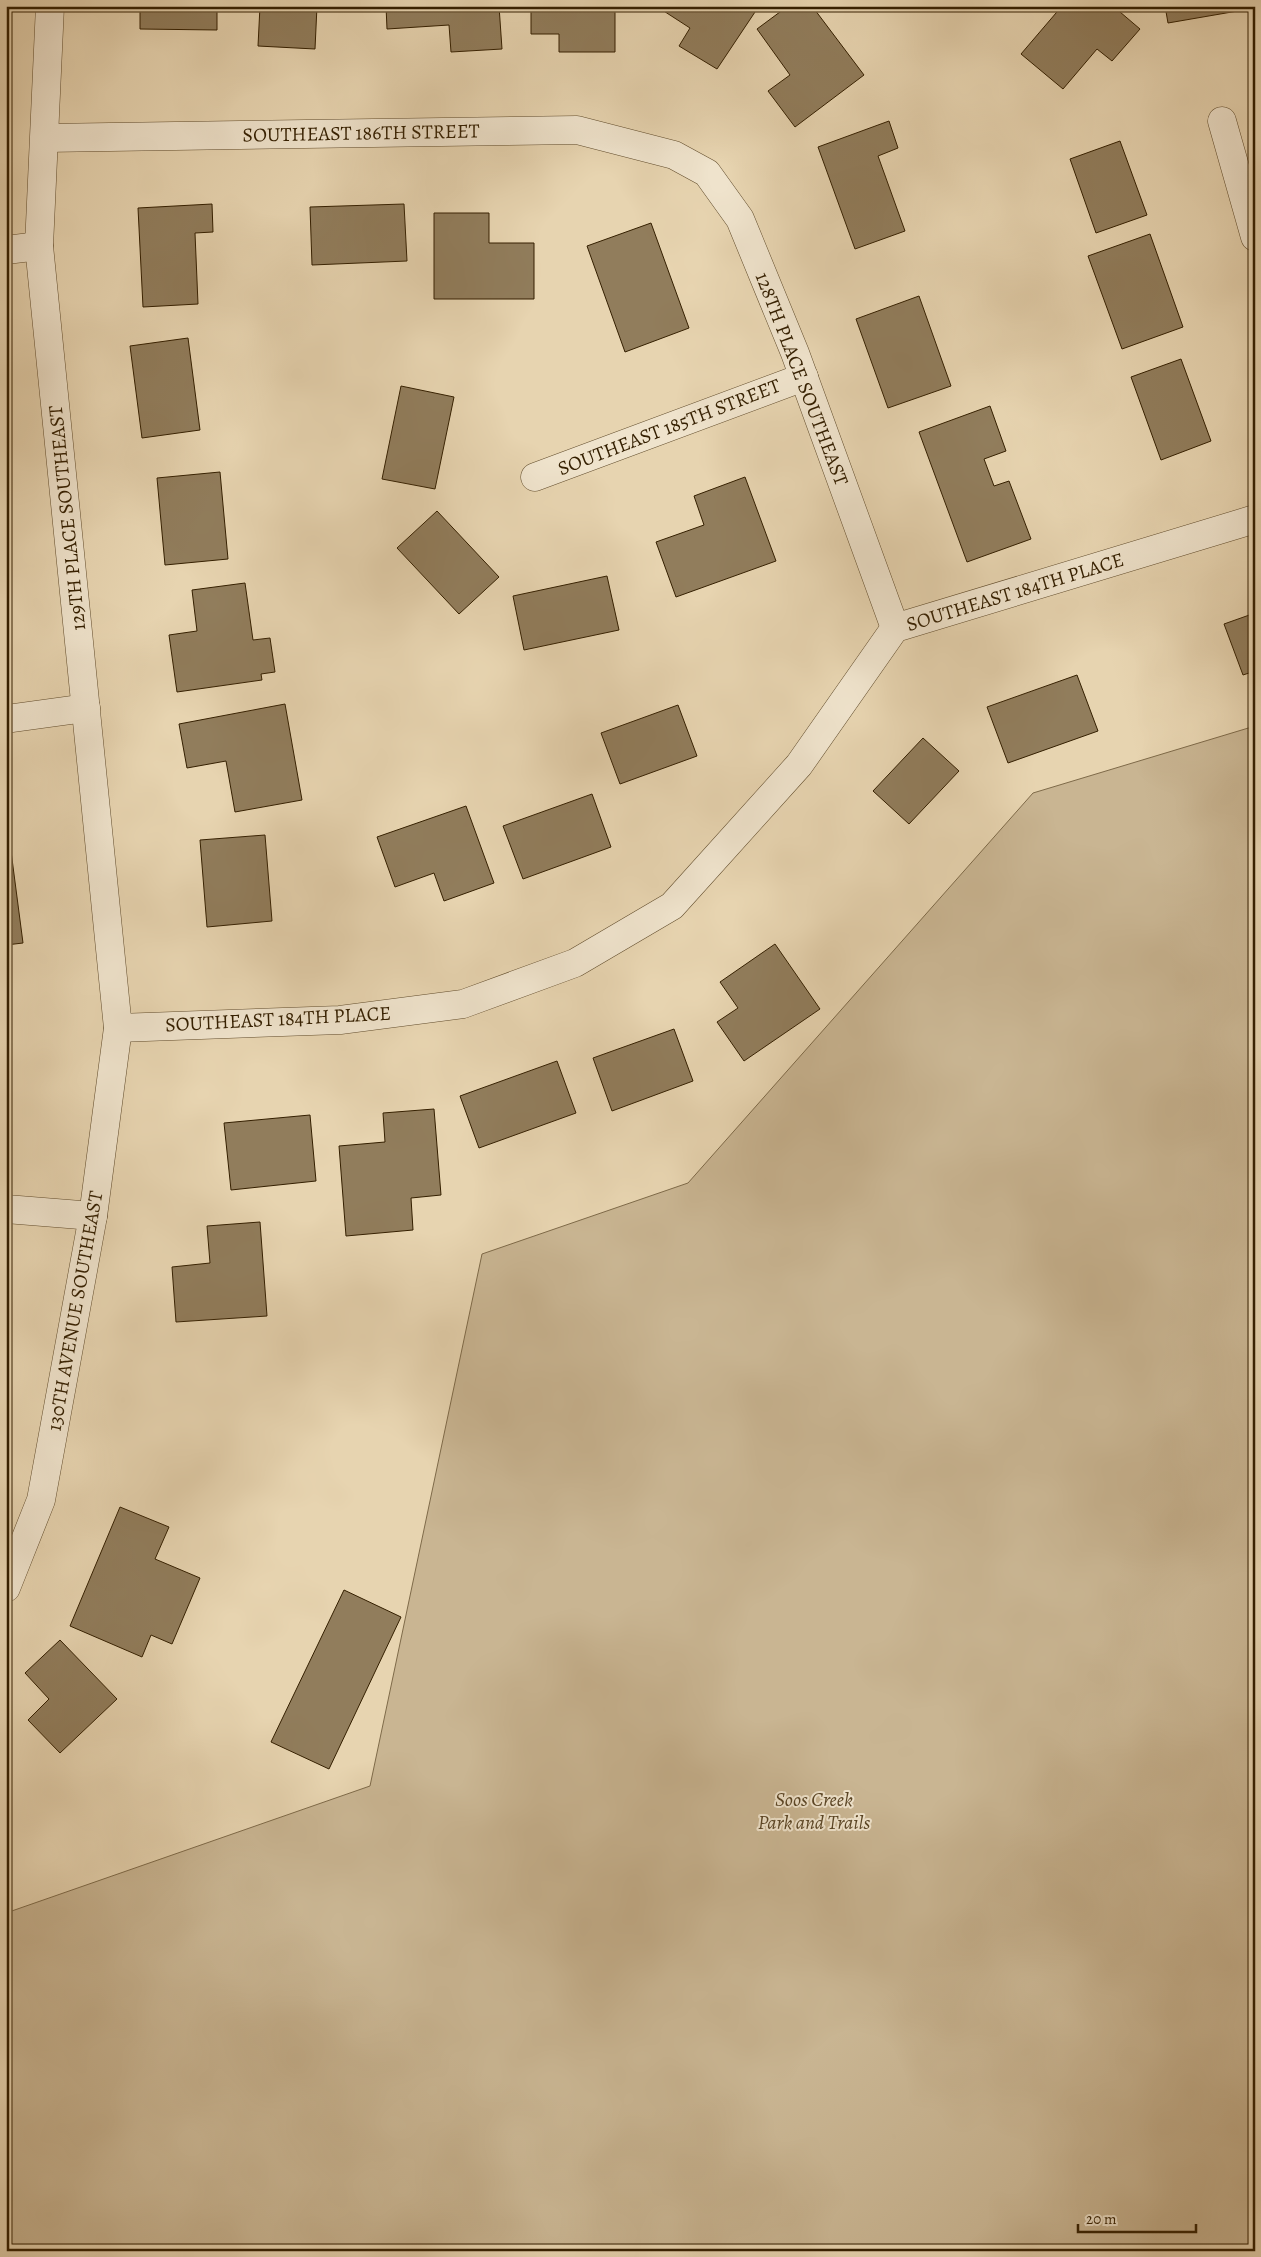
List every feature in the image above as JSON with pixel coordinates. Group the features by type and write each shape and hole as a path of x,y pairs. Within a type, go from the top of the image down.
{"street":[{"name":"129TH PLACE SOUTHEAST","path":"50,6 39,246 118,1028"},
{"path":"1222,121 1255,237"},
{"name":"SOUTHEAST 186TH STREET","path":"45,138 577,130 674,155"},
{"name":"128TH PLACE SOUTHEAST","path":"674,155 707,174 740,219 804,376 895,628"},
{"path":"6,250 39,246"},
{"name":"SOUTHEAST 185TH STREET","path":"535,477 804,376"},
{"name":"SOUTHEAST 184TH PLACE","path":"118,1028 340,1020 463,1004 575,963 672,906 799,765 895,628 1255,519"},
{"path":"6,719 86,708"},
{"name":"130TH AVENUE SOUTHEAST","path":"6,1588 41,1500 93,1216 118,1028"},
{"path":"6,1209 93,1216"}],"green space":[{"name":"Soos Creek Park and Trails","path":"1255,726 1255,2251 6,2251 6,1913 370,1786 482,1254 688,1183 1033,793"}],"building":[{"path":"140,6 217,6 217,30 140,29"},
{"path":"260,6 317,6 315,49 258,46"},
{"path":"386,6 499,6 502,49 451,52 449,25 387,29"},
{"path":"531,6 615,6 615,52 559,52 559,34 531,34"},
{"path":"656,6 759,6 717,69 679,46 690,28"},
{"path":"788,6 812,6 864,75 795,127 768,91 790,75 757,29"},
{"path":"1062,6 1113,6 1140,29 1112,61 1097,49 1063,89 1021,54"},
{"path":"1165,6 1255,6 1255,8 1168,23"},
{"path":"889,121 898,148 878,156 905,231 855,249 818,147"},
{"path":"1120,141 1147,215 1096,233 1070,159"},
{"path":"212,204 213,232 195,233 198,304 143,307 138,208"},
{"path":"404,204 407,261 312,265 310,207"},
{"path":"434,213 489,213 489,243 534,243 534,299 434,299"},
{"path":"651,223 689,328 625,352 587,246"},
{"path":"1150,234 1183,327 1122,349 1088,256"},
{"path":"919,296 951,386 888,408 856,319"},
{"path":"188,338 200,430 142,438 130,346"},
{"path":"1181,359 1211,441 1161,460 1131,377"},
{"path":"401,386 454,397 435,489 382,479"},
{"path":"990,406 1006,451 984,459 994,486 1009,481 1031,539 967,562 919,432"},
{"path":"220,472 228,559 165,565 157,478"},
{"path":"745,477 776,561 676,597 656,542 704,525 694,496"},
{"path":"437,511 499,577 459,614 397,548"},
{"path":"607,576 619,630 524,650 513,596"},
{"path":"245,583 253,640 270,638 275,672 261,674 262,680 177,692 169,635 197,631 192,590"},
{"path":"1255,613 1255,671 1243,675 1224,624"},
{"path":"1077,675 1098,731 1008,763 987,707"},
{"path":"285,704 302,800 235,812 226,761 187,768 179,724"},
{"path":"678,705 697,756 620,784 601,733"},
{"path":"923,738 959,771 909,824 873,791"},
{"path":"592,794 611,847 523,879 503,826"},
{"path":"466,806 494,883 444,901 434,873 395,887 377,837"},
{"path":"6,813 23,943 6,945"},
{"path":"265,835 272,921 207,927 200,840"},
{"path":"775,944 820,1009 744,1061 717,1022 738,1008 720,982"},
{"path":"6,989 10,1016 6,1016"},
{"path":"674,1029 693,1081 612,1111 593,1058"},
{"path":"557,1061 576,1113 479,1148 460,1096"},
{"path":"434,1109 441,1195 411,1198 413,1230 346,1236 339,1146 385,1142 383,1113"},
{"path":"310,1115 316,1181 231,1190 224,1123"},
{"path":"260,1222 267,1316 176,1322 172,1267 210,1263 207,1226"},
{"path":"6,1330 11,1345 6,1347"},
{"path":"120,1507 169,1527 155,1559 200,1578 172,1644 151,1635 142,1657 70,1626"},
{"path":"344,1590 401,1617 329,1769 271,1742"},
{"path":"60,1640 117,1699 60,1753 28,1720 49,1699 25,1673"}]}
